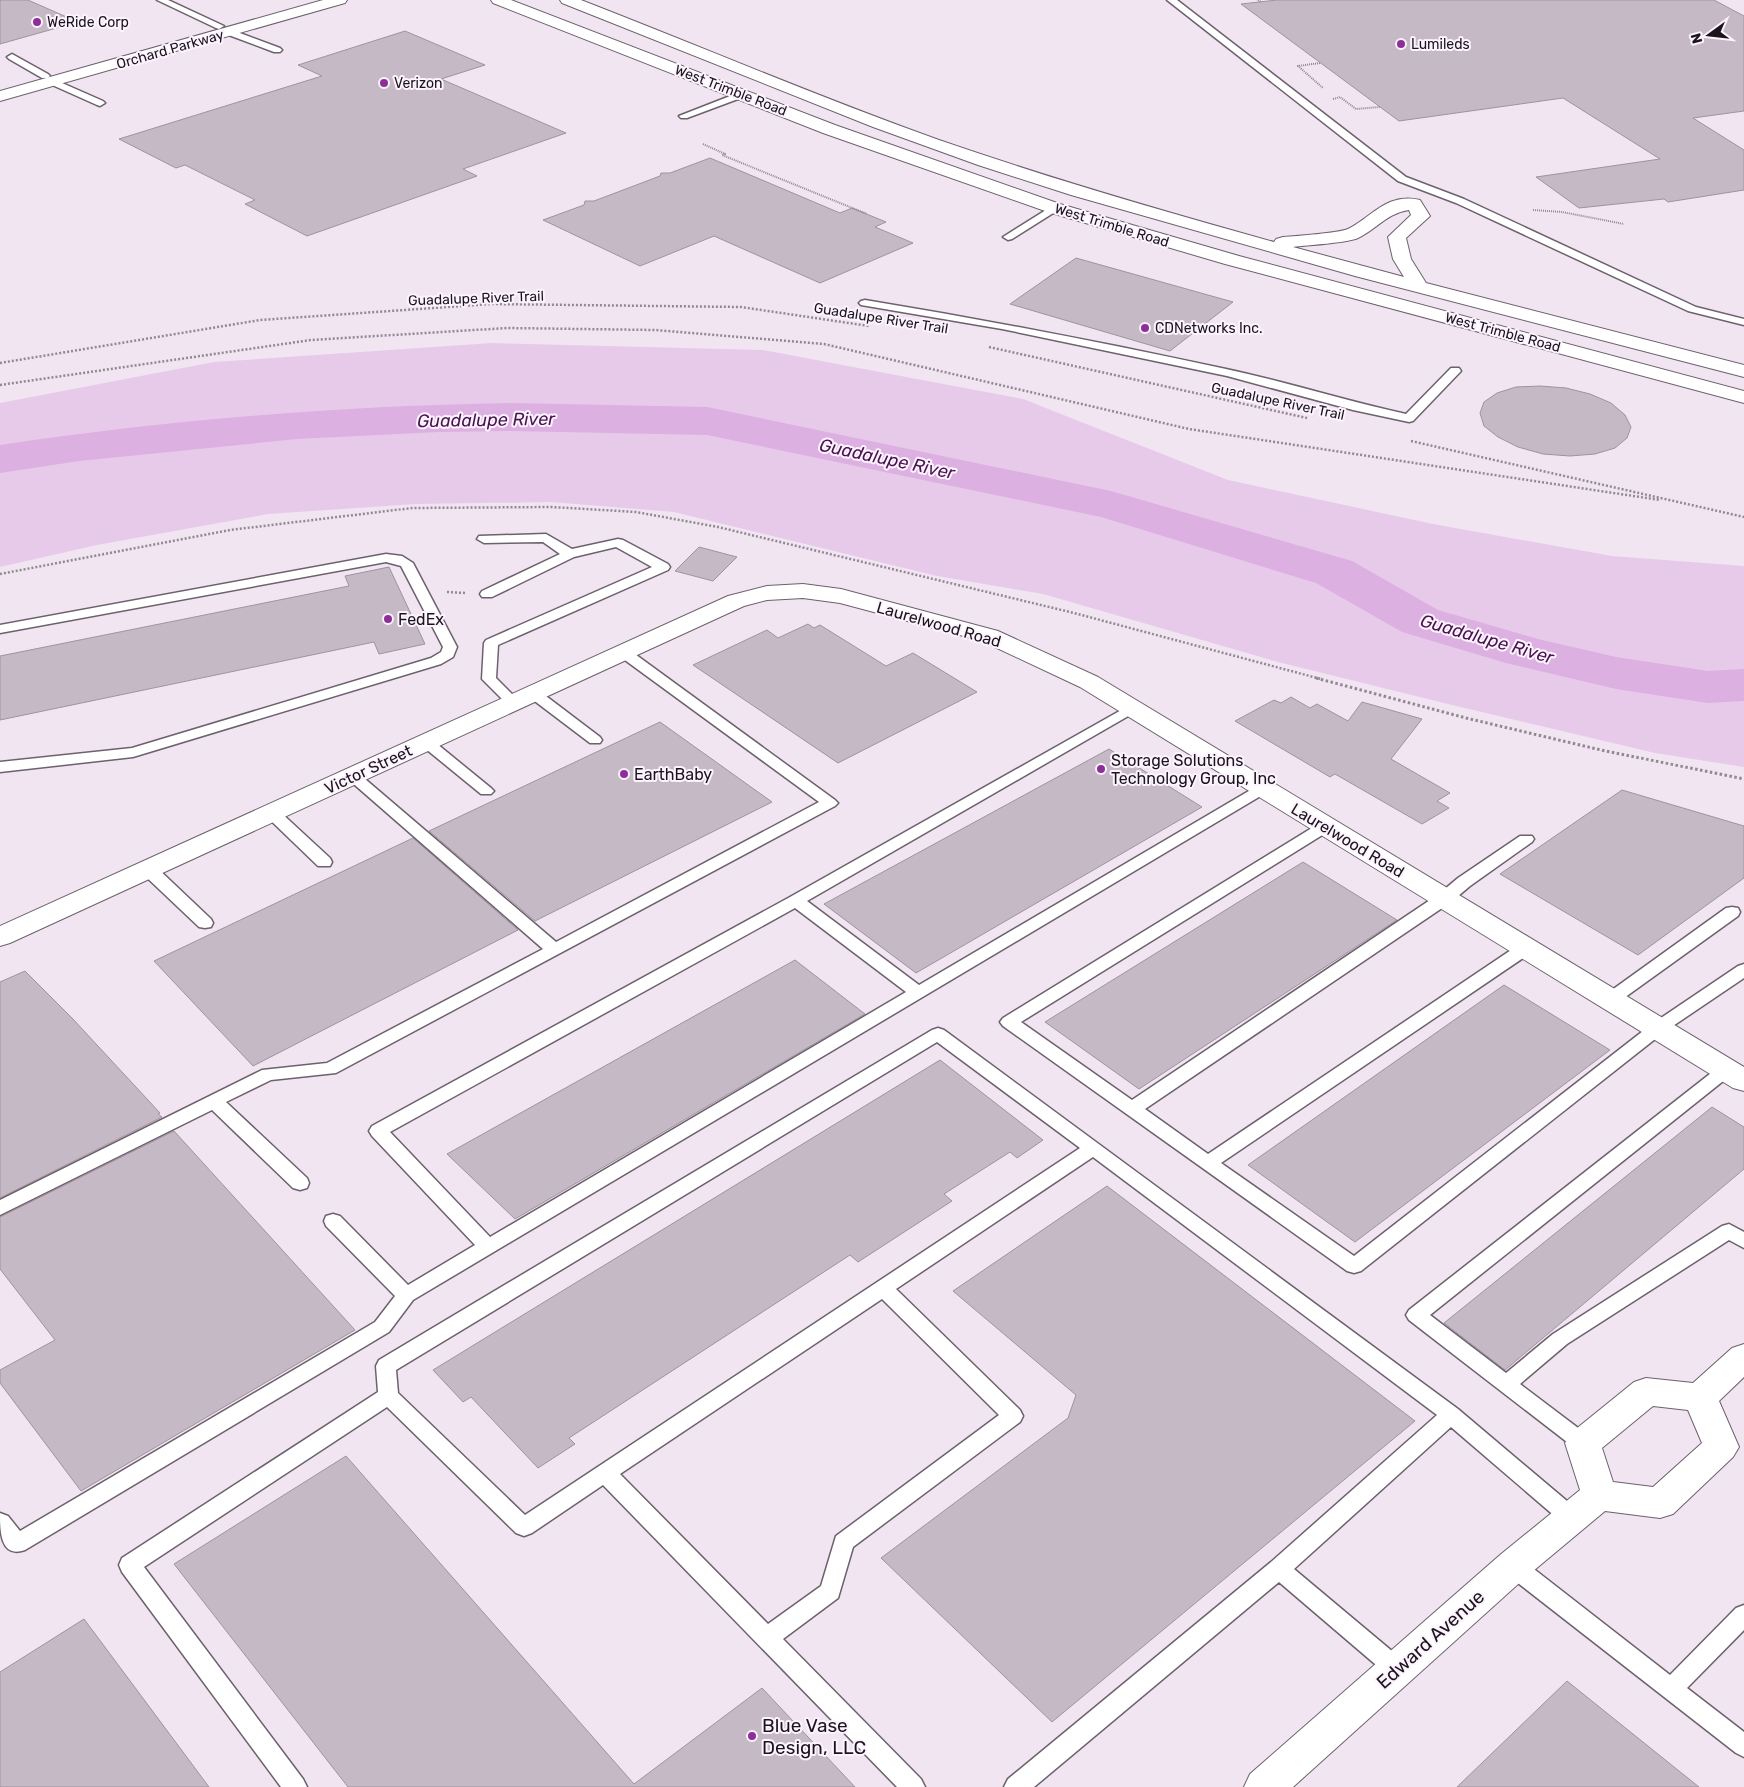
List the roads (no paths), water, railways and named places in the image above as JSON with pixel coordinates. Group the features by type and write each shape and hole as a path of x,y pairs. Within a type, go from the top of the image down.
{"main road":[{"name":"Orchard Parkway","path":"224,29 305,0"},
{"name":"Orchard Parkway","path":"0,96 49,79 224,29 340,0"},
{"name":"West Trimble Road","path":"498,0 938,169 1054,208 1241,262 1744,397"},
{"name":"West Trimble Road","path":"567,0 980,160 1140,210 1419,286 1744,371"},
{"path":"576,0 598,12"},
{"name":"Orchard Parkway","path":"0,89 49,79"},
{"path":"1266,244 1324,239 1352,234 1370,220 1393,207 1414,204 1421,216 1397,237 1402,259 1419,286"},
{"path":"1370,220 1407,229"},
{"name":"Laurelwood Road","path":"736,600 767,593 803,591 841,596 990,636 1036,656 1089,682 1735,1075"},
{"name":"Victor Street","path":"0,937 736,600"},
{"path":"1700,1397 1721,1446 1660,1503 1600,1494 1583,1443 1646,1392 1700,1397 1744,1357"},
{"name":"Edward Avenue","path":"1264,1787 1513,1566 1600,1494"}],"lane":[{"path":"161,0 224,29 277,50"},
{"path":"1171,0 1402,179 1460,201 1692,309 1744,322"},
{"path":"12,57 49,79 100,103"},
{"path":"684,116 743,94"},
{"path":"1414,204 1435,192"},
{"path":"1008,237 1054,208"},
{"path":"865,304 1002,326 1228,373 1357,407 1409,418 1455,371"},
{"path":"484,538 546,538 570,554"},
{"path":"487,594 570,554 618,543 662,567 491,643 489,679 596,740"},
{"path":"0,629 386,558 397,559 406,563 450,647 448,654 436,662 133,752 0,767"},
{"path":"0,1208 268,1074 330,1069 830,803 623,652"},
{"path":"488,1247 378,1131 796,901 1132,708"},
{"path":"426,742 486,791"},
{"path":"353,776 554,949"},
{"path":"0,1522 17,1544 382,1327 406,1295 1264,788"},
{"path":"272,813 324,862"},
{"path":"1326,826 1009,1022 1354,1266 1658,1028 1744,970"},
{"path":"1132,1110 1445,898 1464,882 1526,839"},
{"path":"148,869 205,923"},
{"path":"796,901 918,993"},
{"path":"1611,999 1732,912"},
{"path":"1208,1163 1526,948"},
{"path":"1094,1148 524,1527 388,1396 386,1366 938,1034 1094,1148 1451,1416 1572,1518"},
{"path":"1583,1443 1416,1315 1735,1075"},
{"path":"214,1101 300,1183"},
{"path":"333,1220 406,1295"},
{"path":"1506,1384 1560,1339 1736,1236"},
{"path":"768,1638 830,1591 844,1542 1013,1416 883,1288"},
{"path":"295,1787 130,1565 388,1396"},
{"path":"1016,1787 1279,1569 1451,1416"},
{"path":"605,1473 913,1787"},
{"path":"1513,1566 1744,1746"},
{"path":"1279,1569 1396,1669"},
{"path":"1672,1690 1744,1615"}],"waterway":[{"name":"Guadalupe River","path":"0,459 79,447 297,425 439,418 510,417 707,421 1111,505 1334,572 1420,621 1525,652 1616,673 1708,687 1744,685"}],"place":[{"name":"WeRide Corp","path":"37,22"},
{"name":"Lumileds","path":"1401,44"},
{"name":"Verizon","path":"384,83"},
{"name":"CDNetworks Inc.","path":"1145,328"},
{"name":"FedEx","path":"388,619"},
{"name":"Storage Solutions Technology Group, Inc","path":"1101,769"},
{"name":"EarthBaby","path":"624,774"},
{"name":"Blue Vase Design, LLC","path":"752,1736"}]}
